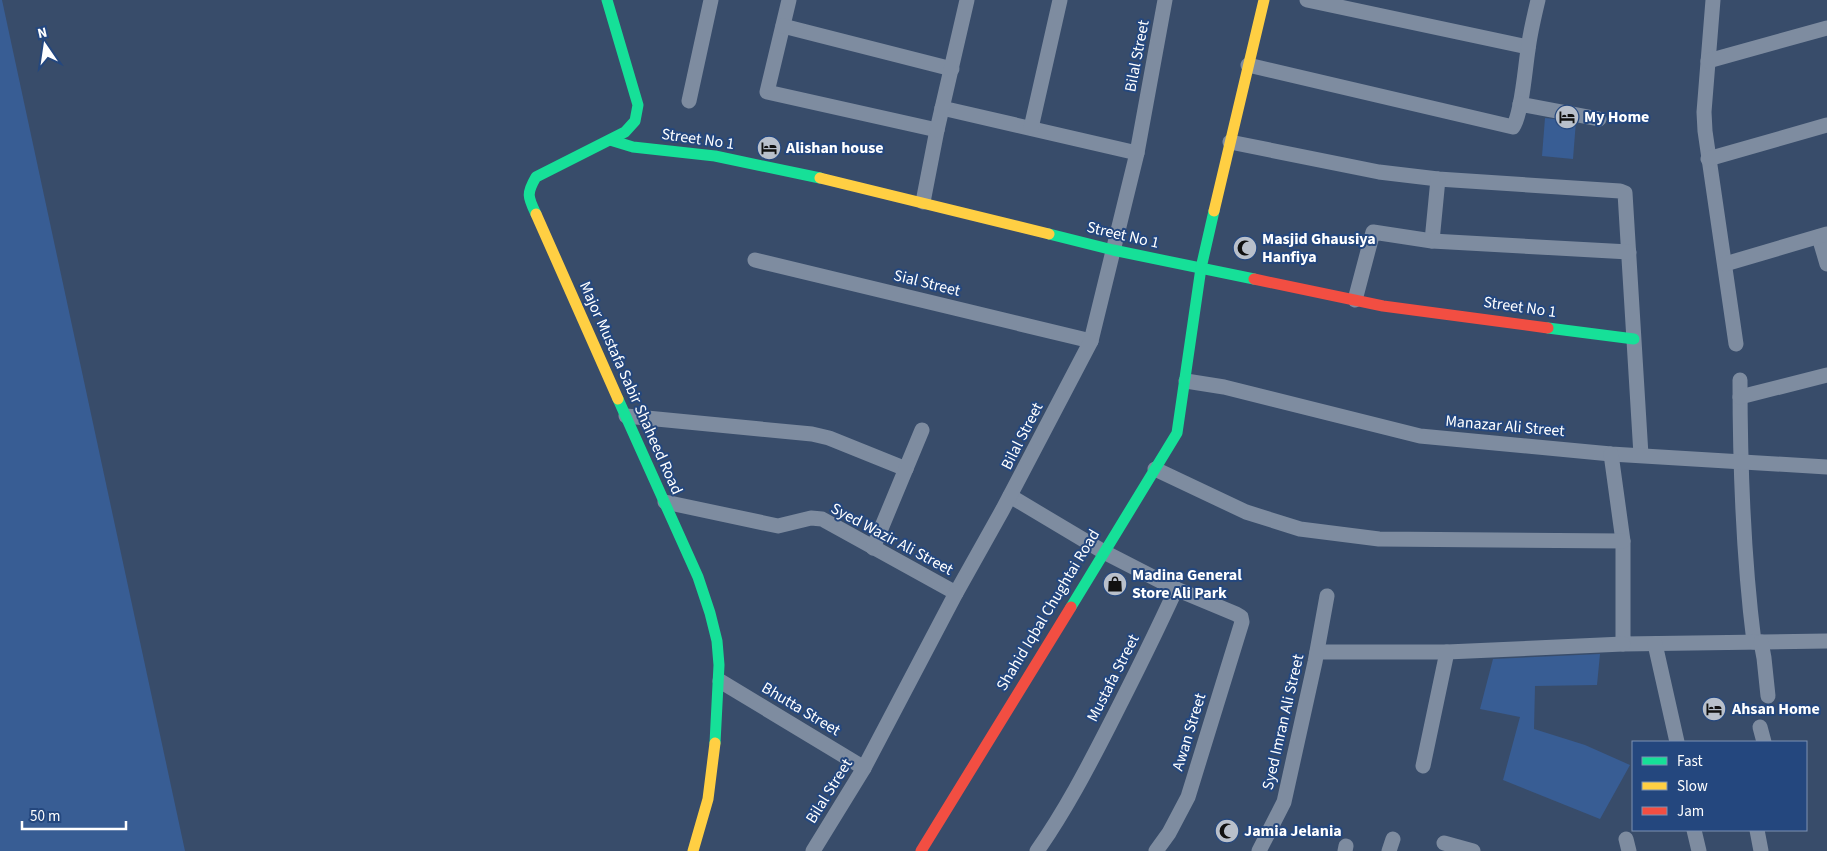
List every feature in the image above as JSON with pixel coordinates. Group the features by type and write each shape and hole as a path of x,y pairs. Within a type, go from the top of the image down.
{"street":[{"name":"Major Mustafa Sabir Shaheed Road","path":"606,0 638,104 638,112 631,127 610,140 536,177 528,189 528,198 665,502 698,577 710,610 718,651 720,681 712,776 694,850"},
{"path":"689,100 711,0"},
{"path":"789,0 767,92 937,130"},
{"path":"923,202 966,0"},
{"path":"1031,128 1060,0"},
{"name":"Bilal Street","path":"813,851 864,768 1091,341 1137,153 1165,0"},
{"name":"Shahid Iqbal Chughtai Road","path":"921,851 1177,433 1201,268 1264,0"},
{"path":"1307,0 1528,47"},
{"path":"1248,65 1514,127 1520,104 1528,47 1538,0"},
{"path":"1713,0 1704,112 1708,159 1736,344"},
{"path":"783,26 952,69"},
{"path":"1708,61 1827,28"},
{"path":"1520,104 1599,120"},
{"path":"942,108 1137,153"},
{"path":"1708,159 1827,125"},
{"name":"Street No 1","path":"610,140 633,147 715,156 923,202 1113,250 1383,306 1634,339"},
{"path":"1230,142 1379,172 1438,179 1625,192 1641,455"},
{"path":"1432,240 1438,179"},
{"path":"1355,300 1373,232 1432,240 1629,252"},
{"path":"1725,264 1823,236 1827,264"},
{"name":"Sial Street","path":"755,260 1091,341"},
{"path":"1740,397 1827,375"},
{"path":"1740,380 1740,461 1748,599 1757,642 1764,658 1768,696"},
{"name":"Manazar Ali Street","path":"1186,381 1224,387 1420,436 1611,454 1827,467"},
{"path":"626,416 812,434 830,438 906,468"},
{"path":"873,548 922,430"},
{"path":"1611,454 1623,542 1623,644"},
{"path":"1155,469 1246,512 1300,529 1379,538 1623,542"},
{"path":"1010,496 1104,552 1176,589"},
{"name":"Syed Wazir Ali Street","path":"665,502 778,526 811,518 822,520 956,593"},
{"name":"Awan Street","path":"1156,851 1169,833 1188,797 1242,622 1242,617 1176,589"},
{"name":"Mustafa Street","path":"1037,851 1057,822 1082,779 1148,650 1176,589"},
{"name":"Syed Imran Ali Street","path":"1259,851 1284,802 1317,652 1327,596"},
{"path":"1317,652 1447,652 1623,644 1757,642 1826,646"},
{"path":"1655,644 1677,741"},
{"path":"1423,766 1447,652"},
{"name":"Bhutta Street","path":"720,681 864,768"},
{"path":"1694,831 1699,851"},
{"path":"1757,831 1761,851"},
{"path":"1444,843 1473,851"}],"shaded area":[{"path":"0,0 2,0 185,851 0,851"},
{"path":"1545,118 1576,121 1573,159 1542,156"},
{"path":"1600,654 1597,685 1535,686 1534,729 1585,745 1630,765 1600,819 1503,780 1520,717 1480,709 1493,659"}],"traffic: fast":[{"path":"536,214 529,195 536,177 625,132 635,121 638,105 607,0"},
{"path":"610,140 633,147 715,156 820,178"},
{"path":"1071,607 1177,433 1201,268 1214,211"},
{"path":"1049,234 1113,250 1254,279"},
{"path":"1548,328 1634,339"},
{"path":"618,399 698,577 710,613 717,641 719,665 715,743"}],"traffic: slow":[{"path":"1214,211 1264,0"},
{"path":"820,178 1049,234"},
{"path":"536,214 618,399"},
{"path":"693,851 708,799 715,743"}],"traffic: jam":[{"path":"1254,279 1383,306 1548,328"},
{"path":"921,851 1071,607"}],"place":[{"name":"My Home","path":"1567,117"},
{"name":"Alishan house","path":"769,148"},
{"name":"Masjid Ghausiya Hanfiya","path":"1245,248"},
{"name":"Madina General Store Ali Park","path":"1115,584"},
{"name":"Ahsan Home","path":"1714,709"},
{"name":"Jamia Jelania","path":"1227,831"}]}
